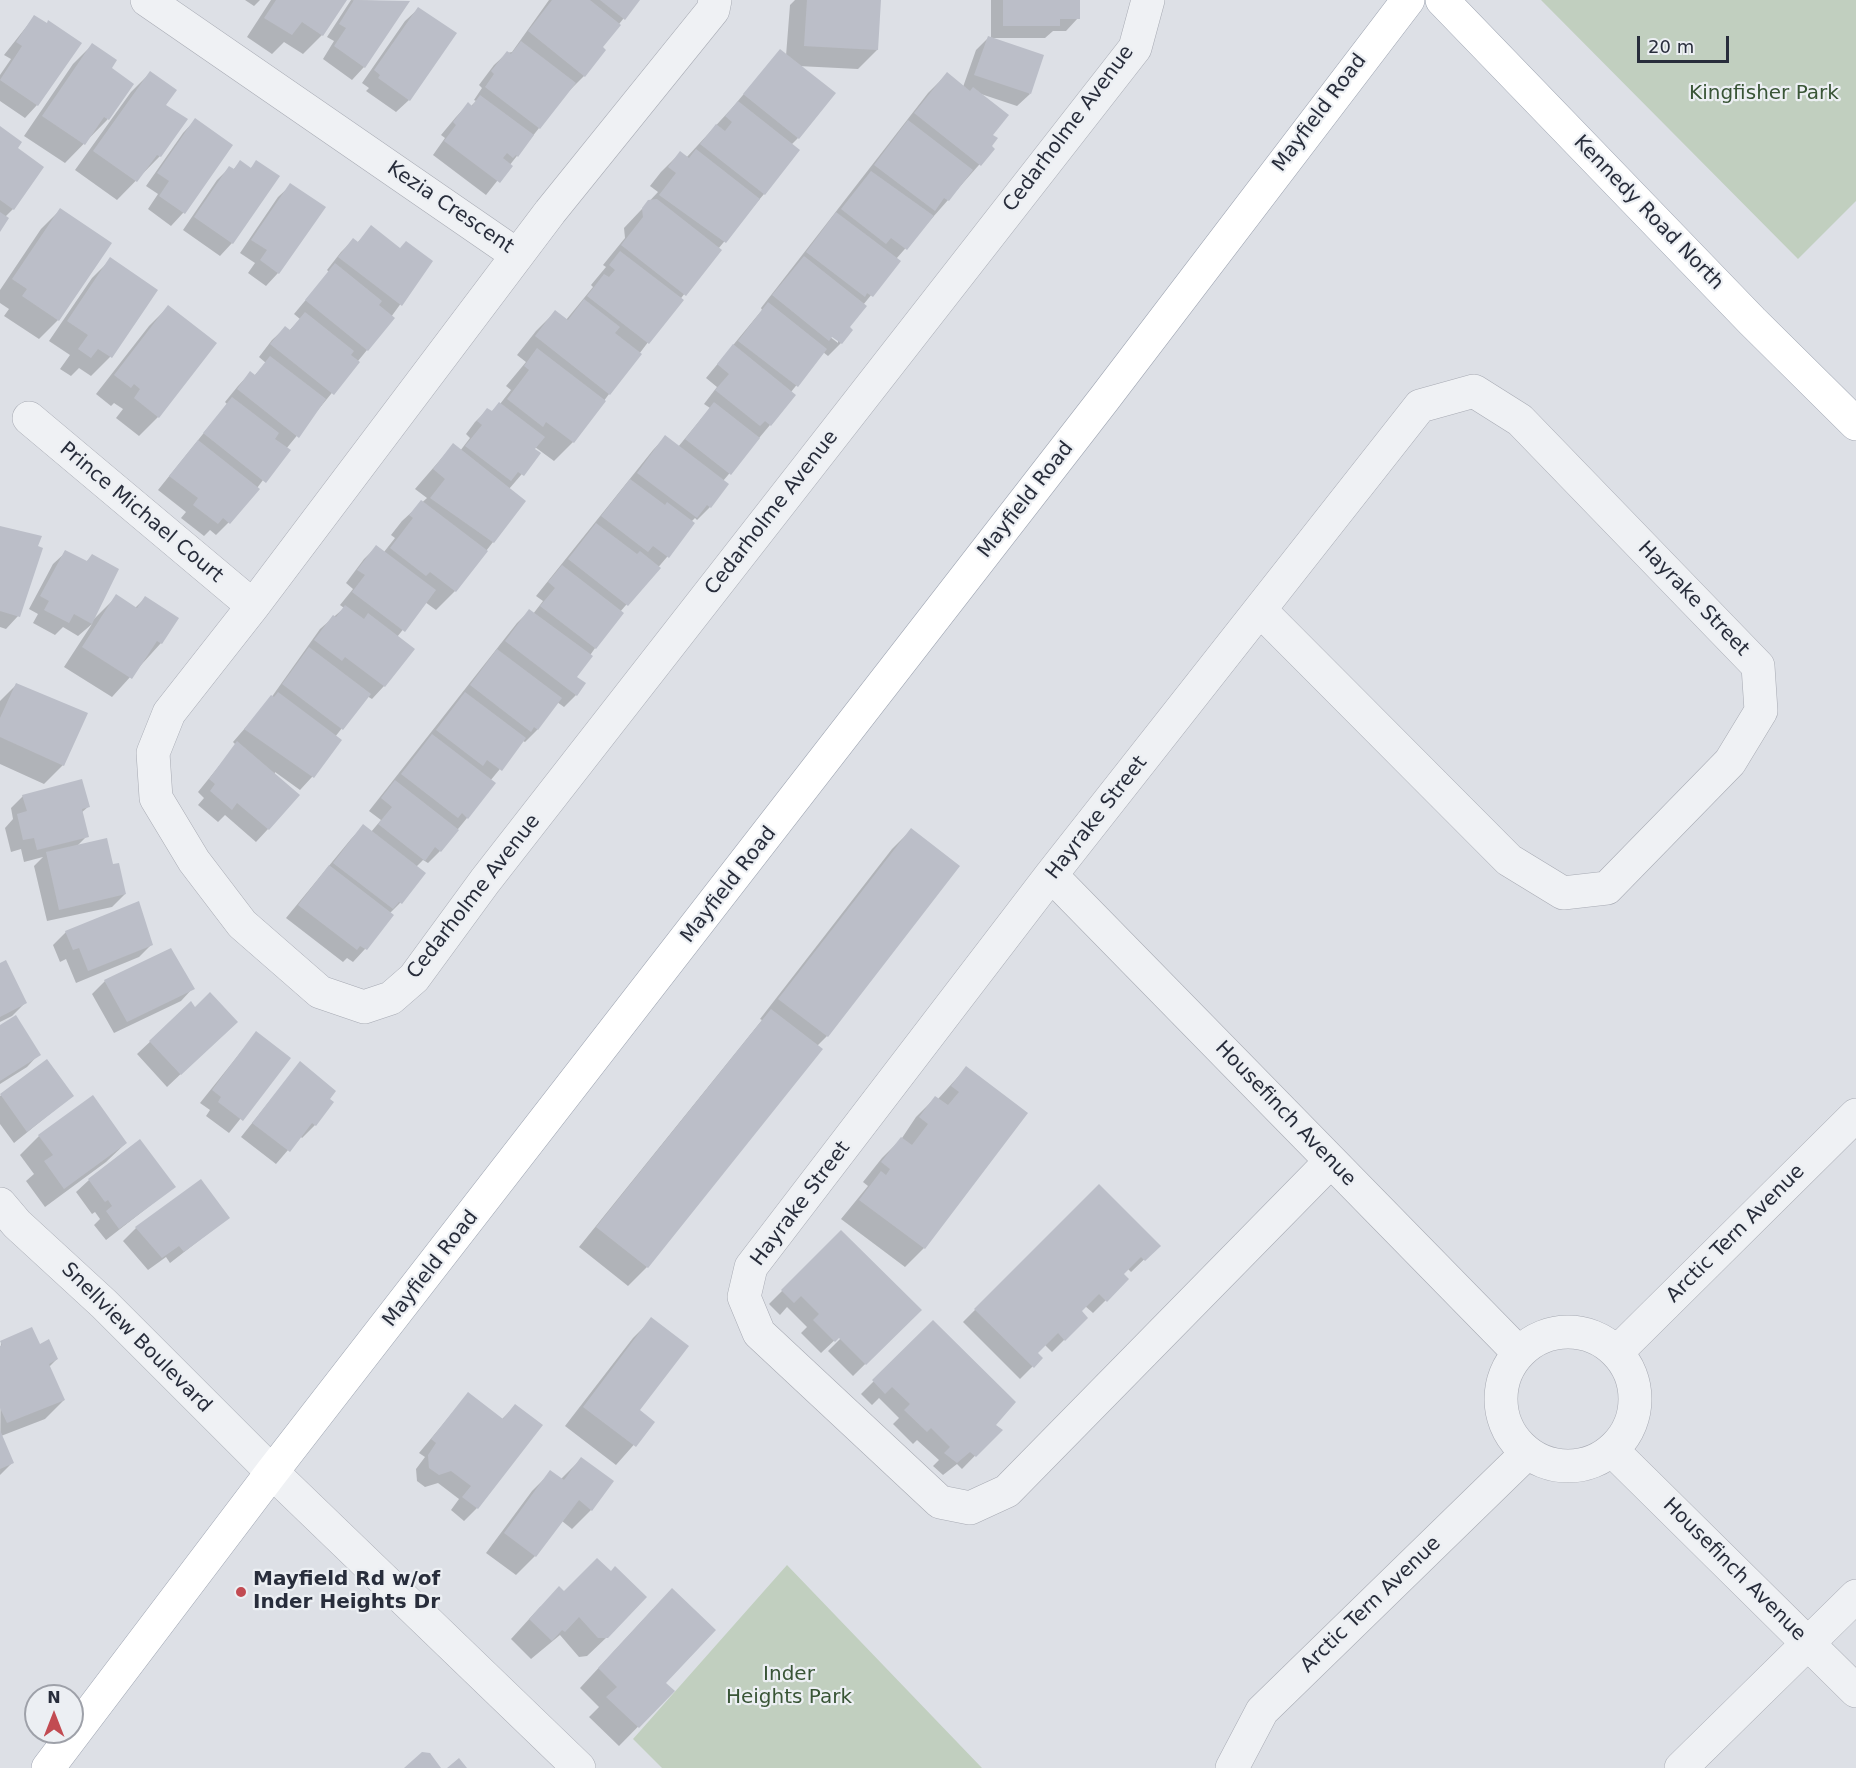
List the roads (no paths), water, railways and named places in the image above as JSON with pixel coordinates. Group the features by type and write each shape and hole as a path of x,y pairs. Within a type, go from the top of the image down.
{"main road":[{"name":"Mayfield Road","path":"48,1768 272,1472 1068,446 1408,0"},
{"name":"Kennedy Road North","path":"1442,0 1627,193 1856,424"}],"street":[{"name":"Kezia Crescent","path":"147,0 517,255 713,10 715,0"},
{"name":"Cedarholme Avenue","path":"517,255 253,606 169,712 153,753 156,798 194,861 242,924 320,992 364,1007 391,998 414,978 492,872 1134,48 1148,0"},
{"name":"Hayrake Street","path":"1261,611 1509,860 1563,893 1607,888 1730,762 1761,711 1758,666 1520,420 1474,391 1420,406 1051,875 751,1267 744,1297 759,1333 940,1502 970,1508 1007,1491 1331,1161"},
{"name":"Prince Michael Court","path":"29,418 253,606"},
{"name":"Housefinch Avenue","path":"1051,875 1519,1353"},
{"name":"Arctic Tern Avenue","path":"1617,1352 1856,1115"},
{"name":"Snellview Boulevard","path":"6,1223 104,1304 272,1472 579,1768"},
{"path":"1557,1333 1578,1333 1599,1340 1617,1352 1629,1370 1635,1391 1634,1413 1627,1433 1612,1450 1592,1462 1570,1467 1547,1464 1527,1453 1511,1437 1502,1416 1500,1393 1506,1371 1519,1353 1536,1340 1557,1333"},
{"name":"Housefinch Avenue","path":"1612,1450 1856,1691"},
{"name":"Arctic Tern Avenue","path":"1232,1768 1262,1711 1527,1453"},
{"path":"1681,1768 1856,1596"}],"place":[{"name":"Mayfield Rd w/of Inder Heights Dr","path":"241,1592"}],"park label":[{"name":"Kingfisher Park","path":"1764,94"},
{"name":"Inder Heights Park","path":"789,1686"}]}
